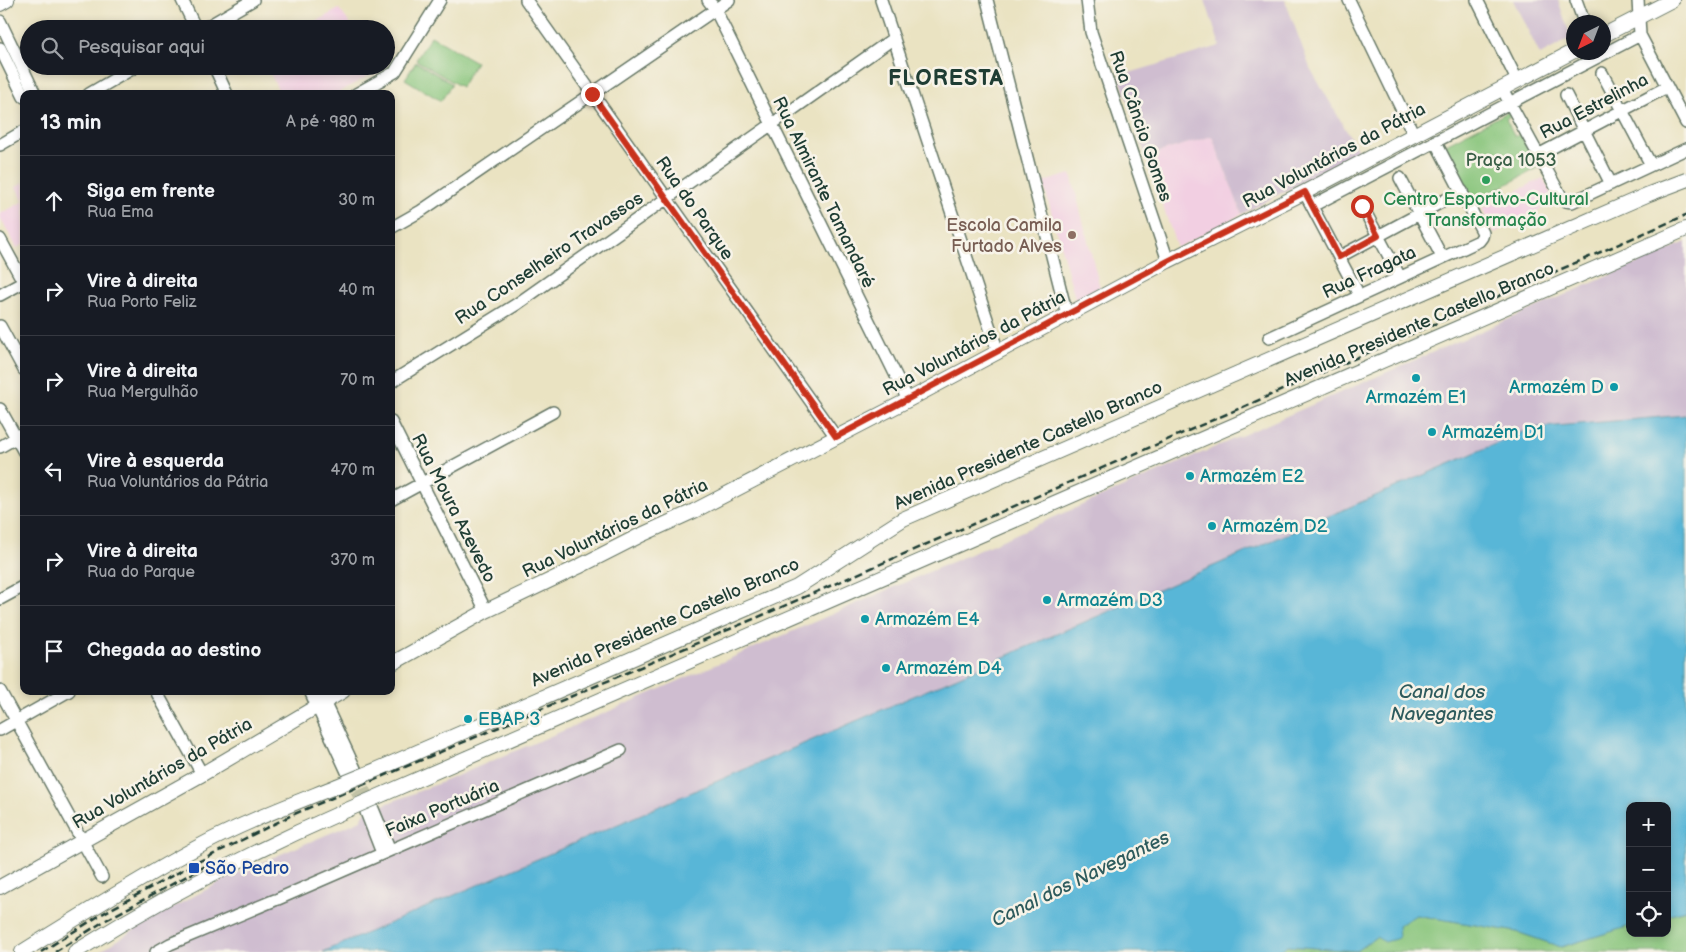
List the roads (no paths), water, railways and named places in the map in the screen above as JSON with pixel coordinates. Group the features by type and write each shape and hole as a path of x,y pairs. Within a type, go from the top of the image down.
{"main road":[{"path":"0,4 7,0"},
{"path":"1611,31 1672,0"},
{"name":"Rua Voluntários da Pátria","path":"395,662 486,610 694,511 908,400 1168,261 1305,192 1566,55"},
{"name":"Avenida Presidente Castello Branco","path":"22,952 113,895 199,846 797,586 904,519 1686,180"},
{"name":"Avenida Presidente Castello Branco","path":"75,952 144,910 299,831 1686,229"},
{"name":"Rua Voluntários da Pátria","path":"0,887 202,774 320,700 333,695"}],"street":[{"path":"182,0 192,20"},
{"path":"219,20 253,0"},
{"path":"395,72 438,0"},
{"name":"Rua do Parque","path":"526,0 836,437"},
{"path":"395,226 421,211 592,94 712,5 729,0"},
{"path":"881,0 998,352"},
{"path":"987,0 1067,314"},
{"name":"Rua Câncio Gomes","path":"1087,0 1091,32 1168,261"},
{"path":"1348,0 1414,135"},
{"path":"1477,0 1517,80"},
{"path":"1576,0 1581,15"},
{"path":"1638,0 1640,35 1686,123"},
{"name":"Rua Almirante Tamandaré","path":"712,5 908,400"},
{"path":"0,21 20,63"},
{"path":"1312,206 1640,35"},
{"name":"Rua Conselheiro Travassos","path":"395,380 517,304 894,38"},
{"path":"0,48 21,90"},
{"path":"1602,73 1651,165"},
{"path":"26,75 33,90"},
{"path":"97,90 123,75"},
{"path":"218,75 225,90"},
{"path":"363,90 390,75"},
{"name":"Rua Estrelinha","path":"1538,155 1667,87"},
{"path":"1502,88 1562,198 1566,201 1572,202 1686,149"},
{"path":"1566,95 1611,184"},
{"path":"0,145 20,133"},
{"path":"1339,257 1462,191 1435,141"},
{"path":"1650,194 1686,174"},
{"path":"1400,178 1442,257"},
{"name":"Rua Fragata","path":"1269,338 1479,241 1483,233 1462,191"},
{"path":"1305,192 1359,295"},
{"path":"1362,206 1400,277"},
{"path":"0,239 20,275"},
{"path":"0,295 20,284"},
{"path":"0,326 20,363"},
{"path":"0,409 20,435 0,447"},
{"path":"395,498 553,412"},
{"name":"Rua Moura Azevedo","path":"395,430 486,610"},
{"path":"0,599 20,588"},
{"path":"0,690 102,878"},
{"path":"0,730 62,695"},
{"path":"158,695 202,774"},
{"path":"320,700 353,774"},
{"name":"Faixa Portuária","path":"156,952 170,944 621,750"},
{"path":"370,811 386,851"}],"water":[{"name":"Canal dos Navegantes","path":"1686,415 1686,910 1671,914 1671,802 1626,802 1626,927 1561,947 1517,932 1416,915 1398,926 1399,938 1385,942 1376,937 1356,951 1287,946 1277,952 323,952 1532,428"}],"tunnel":[{"path":"357,773 373,808"},
{"path":"349,776 365,811"}],"railway":[{"path":"41,952 102,914 192,865 292,815 763,615 1686,215"},
{"path":"55,952 106,920 211,863"}],"place":[{"name":"Centro Esportivo-Cultural Transformação","path":"1486,180"},
{"name":"Escola Camila Furtado Alves","path":"1072,235"},
{"name":"Armazém E1","path":"1416,378"},
{"name":"Armazém D","path":"1614,387"},
{"name":"Armazém D1","path":"1432,432"},
{"name":"Armazém E2","path":"1190,476"},
{"name":"Armazém D2","path":"1212,526"},
{"name":"Armazém D3","path":"1047,600"},
{"name":"Armazém E4","path":"865,619"},
{"name":"Armazém D4","path":"886,668"},
{"name":"EBAP 3","path":"468,719"},
{"name":"São Pedro","path":"194,868"}],"district":[{"name":"FLORESTA","path":"946,77"}],"park label":[{"name":"Praça 1053","path":"1511,160"}]}
